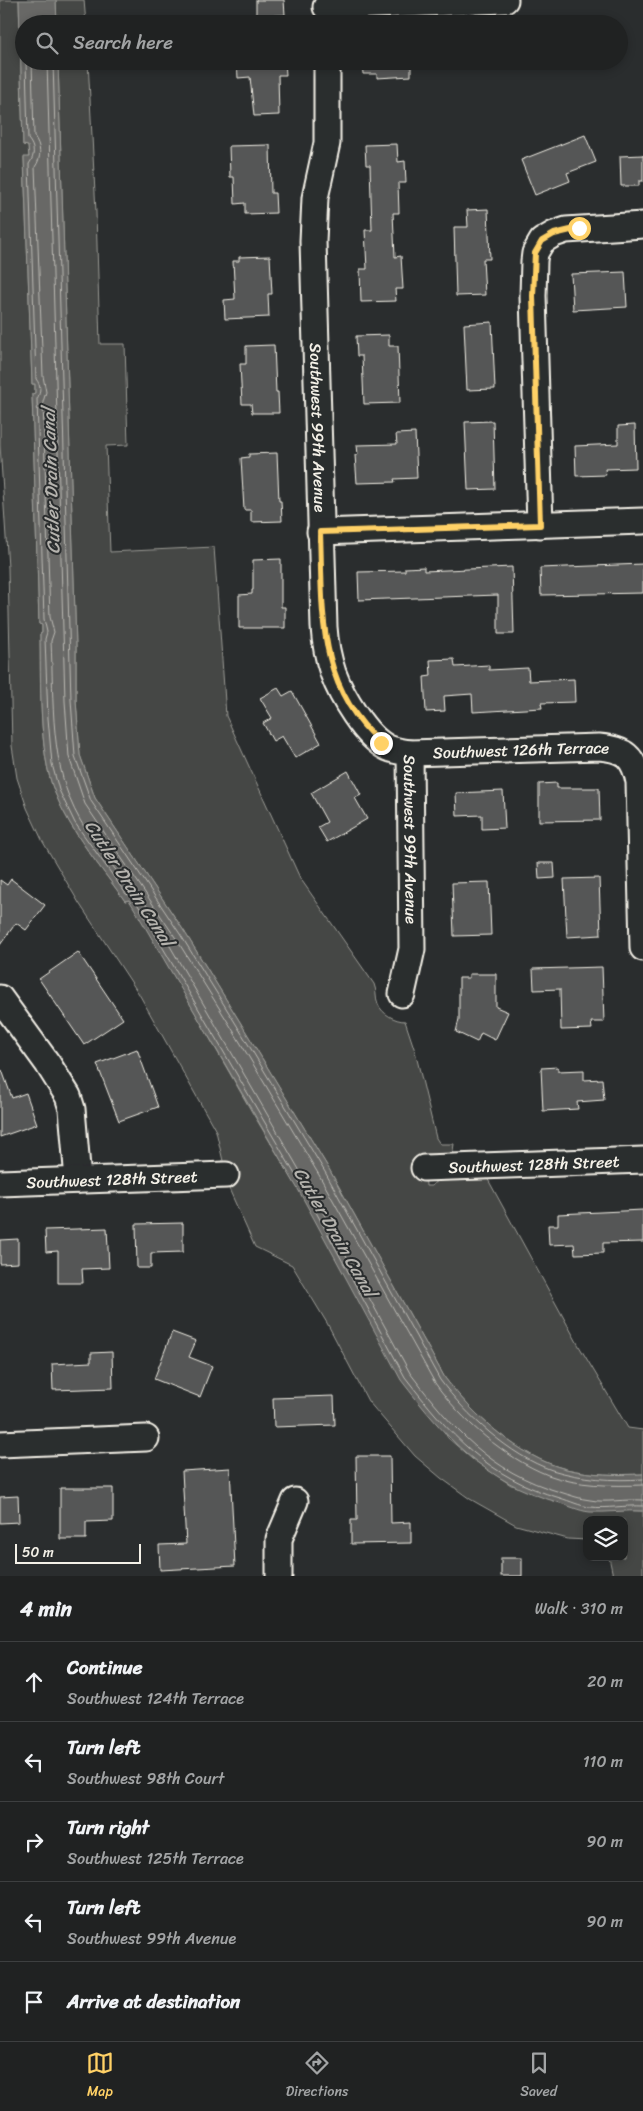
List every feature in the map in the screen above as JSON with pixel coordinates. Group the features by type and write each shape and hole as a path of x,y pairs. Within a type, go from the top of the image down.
{"street":[{"path":"326,10 505,0"},
{"name":"Southwest 99th Avenue","path":"327,70 328,143 315,198 313,241 320,532 325,643 334,673 352,709 375,738 386,747 410,753 412,949 402,994"},
{"path":"540,525 533,287 535,253 542,241 566,230 643,225"},
{"path":"320,532 643,521"},
{"name":"Southwest 126th Terrace","path":"410,753 599,748 619,750 630,759 639,782 643,948"},
{"path":"0,998 48,1064 68,1096 72,1109 78,1180"},
{"name":"Southwest 128th Street","path":"424,1168 643,1160"},
{"name":"Southwest 128th Street","path":"0,1183 226,1175"},
{"path":"0,1444 146,1438"},
{"path":"279,1576 279,1539 295,1501"}],"shaded area":[{"path":"0,0 19,0 19,15 15,15 15,70 21,70 23,145 28,146 29,157 24,158 32,384 35,384 35,394 32,394 39,624 42,624 42,634 40,634 41,715 46,758 55,793 69,822 87,849 125,901 129,900 135,908 252,1112 448,1438 472,1459 511,1485 622,1510 643,1511 643,1576 613,1576 610,1561 628,1561 628,1516 583,1516 583,1540 568,1539 516,1525 470,1499 415,1456 368,1401 327,1323 292,1265 255,1247 230,1191 216,1131 139,994 79,903 43,842 27,808 17,778 12,746 8,568 0,445"},
{"path":"56,0 84,0 85,15 57,15"},
{"path":"58,70 88,70 96,212 100,344 125,344 128,445 106,446 110,552 214,547 226,716 300,878 374,984 377,1001 382,1011 397,1020 405,1021 415,1051 436,1138 440,1144 454,1144 452,1157 424,1158 426,1186 431,1186 440,1178 485,1174 579,1346 628,1428 643,1430 643,1474 614,1474 566,1469 531,1455 514,1445 483,1420 445,1378 329,1169 184,931 95,798 80,755 76,700"}],"water":[{"path":"19,0 56,0 57,15 19,15"},
{"name":"Cutler Drain Canal","path":"21,70 58,70 76,700 80,755 95,798 184,931 329,1169 445,1378 483,1420 514,1445 531,1455 548,1463 576,1471 605,1474 643,1474 643,1511 586,1511 531,1493 508,1482 468,1455 434,1421 401,1380 299,1191 134,908 129,900 125,901 87,849 69,822 55,793 46,757 41,715 40,634 42,633 42,625 39,624 32,394 35,393 35,384 32,384 24,157 29,157 28,146 23,145"}],"building":[{"path":"256,0 284,0 285,15 256,15"},
{"path":"238,70 286,70 286,75 278,75 279,115 254,116 250,77 238,78"},
{"path":"363,70 411,70 411,76 377,78 377,74 363,74"},
{"path":"585,135 596,162 567,173 570,181 535,195 521,160"},
{"path":"397,144 398,162 405,161 406,183 398,183 399,213 393,213 395,257 401,256 403,289 395,289 396,301 361,302 360,269 367,269 365,230 372,230 370,165 366,165 365,145"},
{"path":"270,145 271,193 275,193 276,213 245,214 245,203 235,204 234,177 230,177 229,146"},
{"path":"643,155 643,181 639,181 639,186 621,186 620,156"},
{"path":"488,209 490,259 483,259 485,295 456,296 454,227 468,227 467,210"},
{"path":"270,256 272,294 268,294 269,317 225,319 224,300 235,299 233,261 239,261 239,257"},
{"path":"625,272 627,307 573,310 571,274"},
{"path":"492,322 495,389 467,390 464,324"},
{"path":"389,335 389,346 398,346 400,403 364,404 362,356 357,356 356,336"},
{"path":"274,345 279,413 252,413 251,404 242,404 240,364 246,364 246,346"},
{"path":"493,421 495,489 468,490 465,422"},
{"path":"635,425 636,468 605,469 606,475 576,476 575,446 618,444 618,426"},
{"path":"415,433 417,478 394,479 395,482 357,483 355,455 358,455 357,445 397,444 396,434"},
{"path":"277,453 279,501 281,501 282,521 251,522 251,510 244,510 241,458 249,457 249,454"},
{"path":"281,559 281,607 285,607 285,628 239,628 239,595 252,594 253,560"},
{"path":"643,564 643,593 541,595 540,568"},
{"path":"424,567 424,571 512,567 514,634 498,634 498,595 359,600 358,572 405,571 405,568"},
{"path":"454,659 455,667 489,665 489,670 528,668 529,681 574,679 575,702 541,703 542,708 473,712 472,694 444,696 445,711 426,712 424,677 431,676 430,660"},
{"path":"278,688 283,696 292,691 321,743 295,758 282,736 273,741 263,723 272,718 260,698"},
{"path":"348,771 361,795 355,798 367,819 327,842 318,827 327,822 311,793"},
{"path":"557,783 557,788 599,788 600,820 539,821 539,784"},
{"path":"503,791 505,828 482,829 482,815 457,816 456,793"},
{"path":"538,863 554,863 555,878 539,879"},
{"path":"599,878 601,935 567,937 564,879"},
{"path":"11,879 45,905 26,930 16,923 0,945 0,880 7,885"},
{"path":"489,882 491,935 454,936 452,883"},
{"path":"78,952 123,1019 84,1045 39,979"},
{"path":"602,967 604,1022 591,1022 592,1029 561,1030 560,989 534,990 533,969"},
{"path":"469,974 496,974 496,1007 508,1012 495,1040 481,1033 477,1042 456,1032 459,1019 459,978 469,978"},
{"path":"137,1049 158,1107 119,1121 97,1064"},
{"path":"558,1067 558,1071 584,1070 584,1080 602,1079 604,1100 577,1102 578,1109 543,1111 541,1068"},
{"path":"2,1070 12,1098 26,1093 37,1124 0,1137 0,1071"},
{"path":"643,1210 643,1242 603,1243 603,1253 575,1254 574,1244 549,1245 548,1225 558,1225 558,1214"},
{"path":"183,1223 183,1252 151,1253 151,1268 137,1268 136,1224"},
{"path":"107,1228 109,1268 82,1269 83,1283 58,1283 58,1251 46,1252 45,1230"},
{"path":"18,1239 18,1263 0,1264 0,1240"},
{"path":"172,1332 196,1341 189,1357 212,1366 200,1397 154,1379"},
{"path":"112,1352 113,1388 53,1390 52,1364 91,1362 91,1353"},
{"path":"334,1396 335,1425 274,1427 273,1398"},
{"path":"356,1456 390,1456 391,1523 411,1522 411,1543 351,1544 351,1520 357,1520"},
{"path":"230,1468 235,1566 160,1570 159,1545 186,1544 182,1471"},
{"path":"60,1488 113,1488 113,1521 86,1522 86,1539 60,1539"},
{"path":"18,1496 19,1522 0,1523 0,1497"},
{"path":"501,1558 522,1558 522,1576 501,1576"}],"route":[{"path":"381,743 366,728 352,709 340,688 329,658 325,643 320,532 540,525 533,268 535,253 542,241 554,234 579,228"}]}
